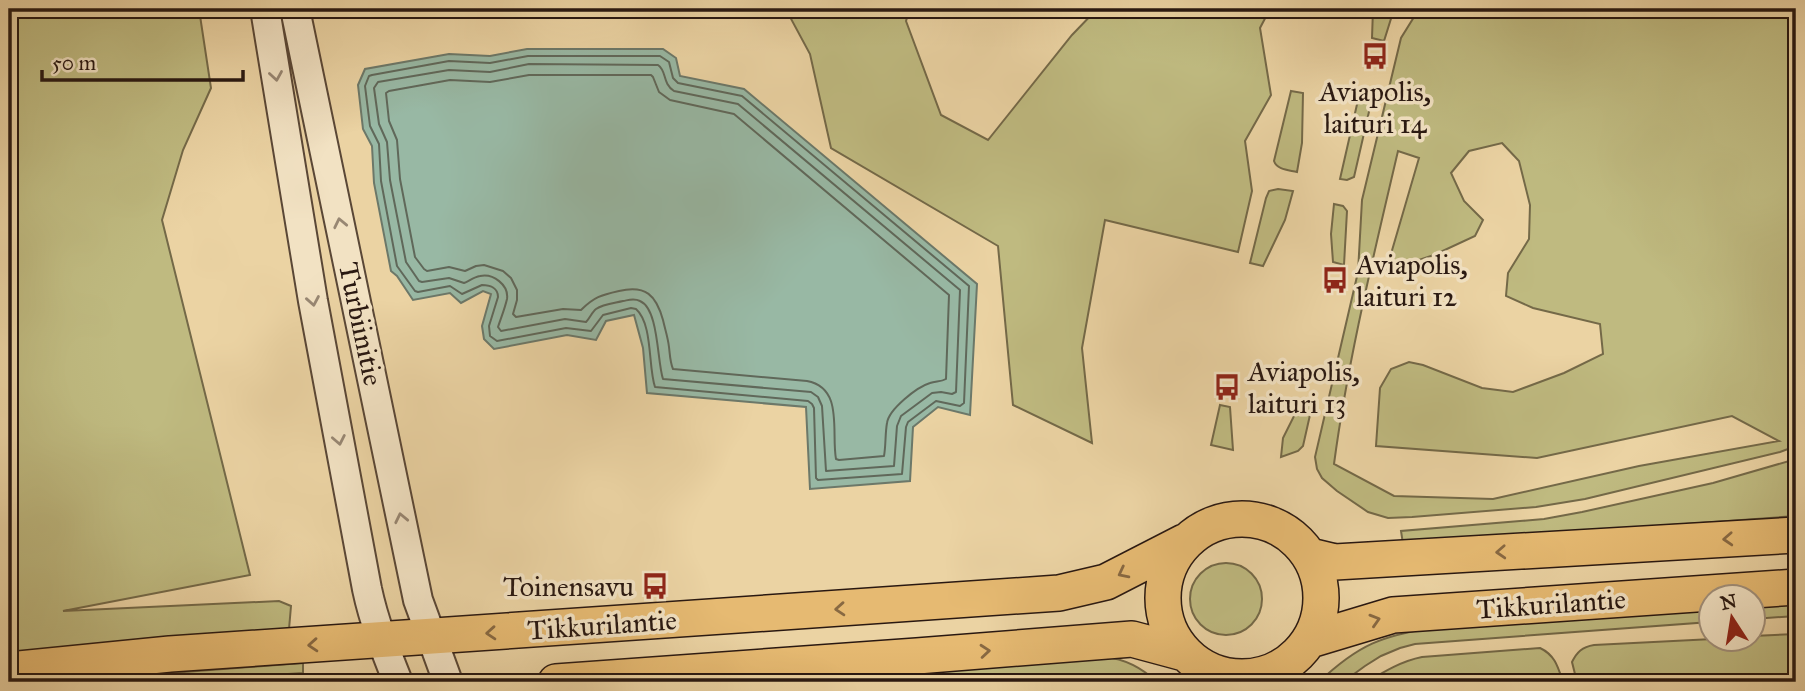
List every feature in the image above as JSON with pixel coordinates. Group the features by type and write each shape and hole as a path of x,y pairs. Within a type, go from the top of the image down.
{"main road":[{"path":"1240,519 1255,520 1274,525 1293,537 1310,556 1319,579 1322,604 1319,619 1305,648 1286,664 1261,676 1233,677 1207,670 1184,653 1169,631 1163,612 1162,594 1169,566 1184,542 1198,531 1217,523 1240,519"},
{"name":"Tikkurilantie","path":"1310,556 1335,562 1796,535"},
{"name":"Tikkurilantie","path":"9,670 170,654 1059,593 1106,582 1184,542"},
{"name":"Tikkurilantie","path":"1310,640 1393,615 1796,587"},
{"name":"Tikkurilantie","path":"556,682 1132,639 1184,653"}],"street":[{"name":"Turbiinitie","path":"265,9 313,301 371,609 382,641"},
{"name":"Turbiinitie","path":"295,9 418,600 432,637"},
{"path":"432,637 448,682"},
{"path":"382,641 398,682"}],"shaded area":[{"path":"9,9 199,9 211,88 183,150 162,220 250,575 63,611 279,601 291,606 289,629 9,653"},
{"path":"765,9 910,9 906,21 941,115 988,140 1072,35 1097,9 1270,9 1260,28 1271,95 1245,141 1252,191 1238,252 1105,220 1082,348 1092,443 1013,405 998,246 831,148 810,54 789,15"},
{"path":"1373,9 1394,9 1384,41 1372,38"},
{"path":"1419,9 1796,9 1796,446 1585,499 1536,507 1412,517 1388,518 1368,512 1322,478 1315,457 1358,272 1362,200 1401,38","holes":["1502,143 1519,161 1530,205 1529,239 1508,273 1506,296 1533,308 1600,324 1603,354 1564,373 1513,392 1482,388 1409,362 1391,369 1380,388 1376,446 1537,458 1732,416 1779,441 1639,466 1493,499 1394,496 1334,464 1354,346 1398,151 1419,158 1386,271 1434,255 1475,236 1483,220 1464,201 1451,173 1469,151"]},
{"path":"1291,91 1303,93 1302,143 1297,172 1280,168 1274,161"},
{"path":"1358,100 1371,103 1354,177 1340,179"},
{"path":"1269,191 1293,191 1285,220 1263,266 1250,263 1266,198"},
{"path":"1334,204 1343,206 1347,211 1344,265 1333,262 1331,234"},
{"path":"1300,404 1312,406 1303,446 1298,451 1281,457 1283,438"},
{"path":"1220,405 1230,407 1233,450 1211,445"},
{"path":"1796,459 1796,516 1403,544 1401,531 1544,519 1713,483"},
{"path":"1226,563 1240,566 1252,573 1259,585 1262,599 1259,613 1252,625 1240,632 1226,635 1212,632 1200,625 1193,613 1190,599 1193,585 1200,573 1212,566"},
{"path":"1796,604 1796,616 1766,618 1766,606"},
{"path":"1696,610 1696,623 1415,644 1381,656 1343,682 1319,682 1359,650 1386,638 1435,627"},
{"path":"1796,634 1796,682 1577,682 1572,662 1580,650 1594,645 1696,640 1696,652 1766,652 1766,635"},
{"path":"1540,648 1553,658 1563,682 1367,682 1387,670 1422,657"},
{"path":"1105,657 1133,665 1157,682 905,682 905,673"},
{"path":"303,663 303,673 162,682 54,682"}],"water":[{"path":"527,49 663,49 676,58 680,76 744,89 977,284 970,415 938,407 913,427 910,481 810,489 806,407 647,393 643,348 634,315 606,321 596,340 567,335 494,349 484,339 482,326 491,294 483,291 461,303 450,293 413,300 391,271 374,183 372,146 363,129 358,85 365,69 449,54 490,56"}],"place":[{"name":"Aviapolis, laituri 14","path":"1375,56"},
{"name":"Aviapolis, laituri 12","path":"1335,280"},
{"name":"Aviapolis, laituri 13","path":"1227,387"},
{"name":"Toinensavu","path":"655,586"}]}
